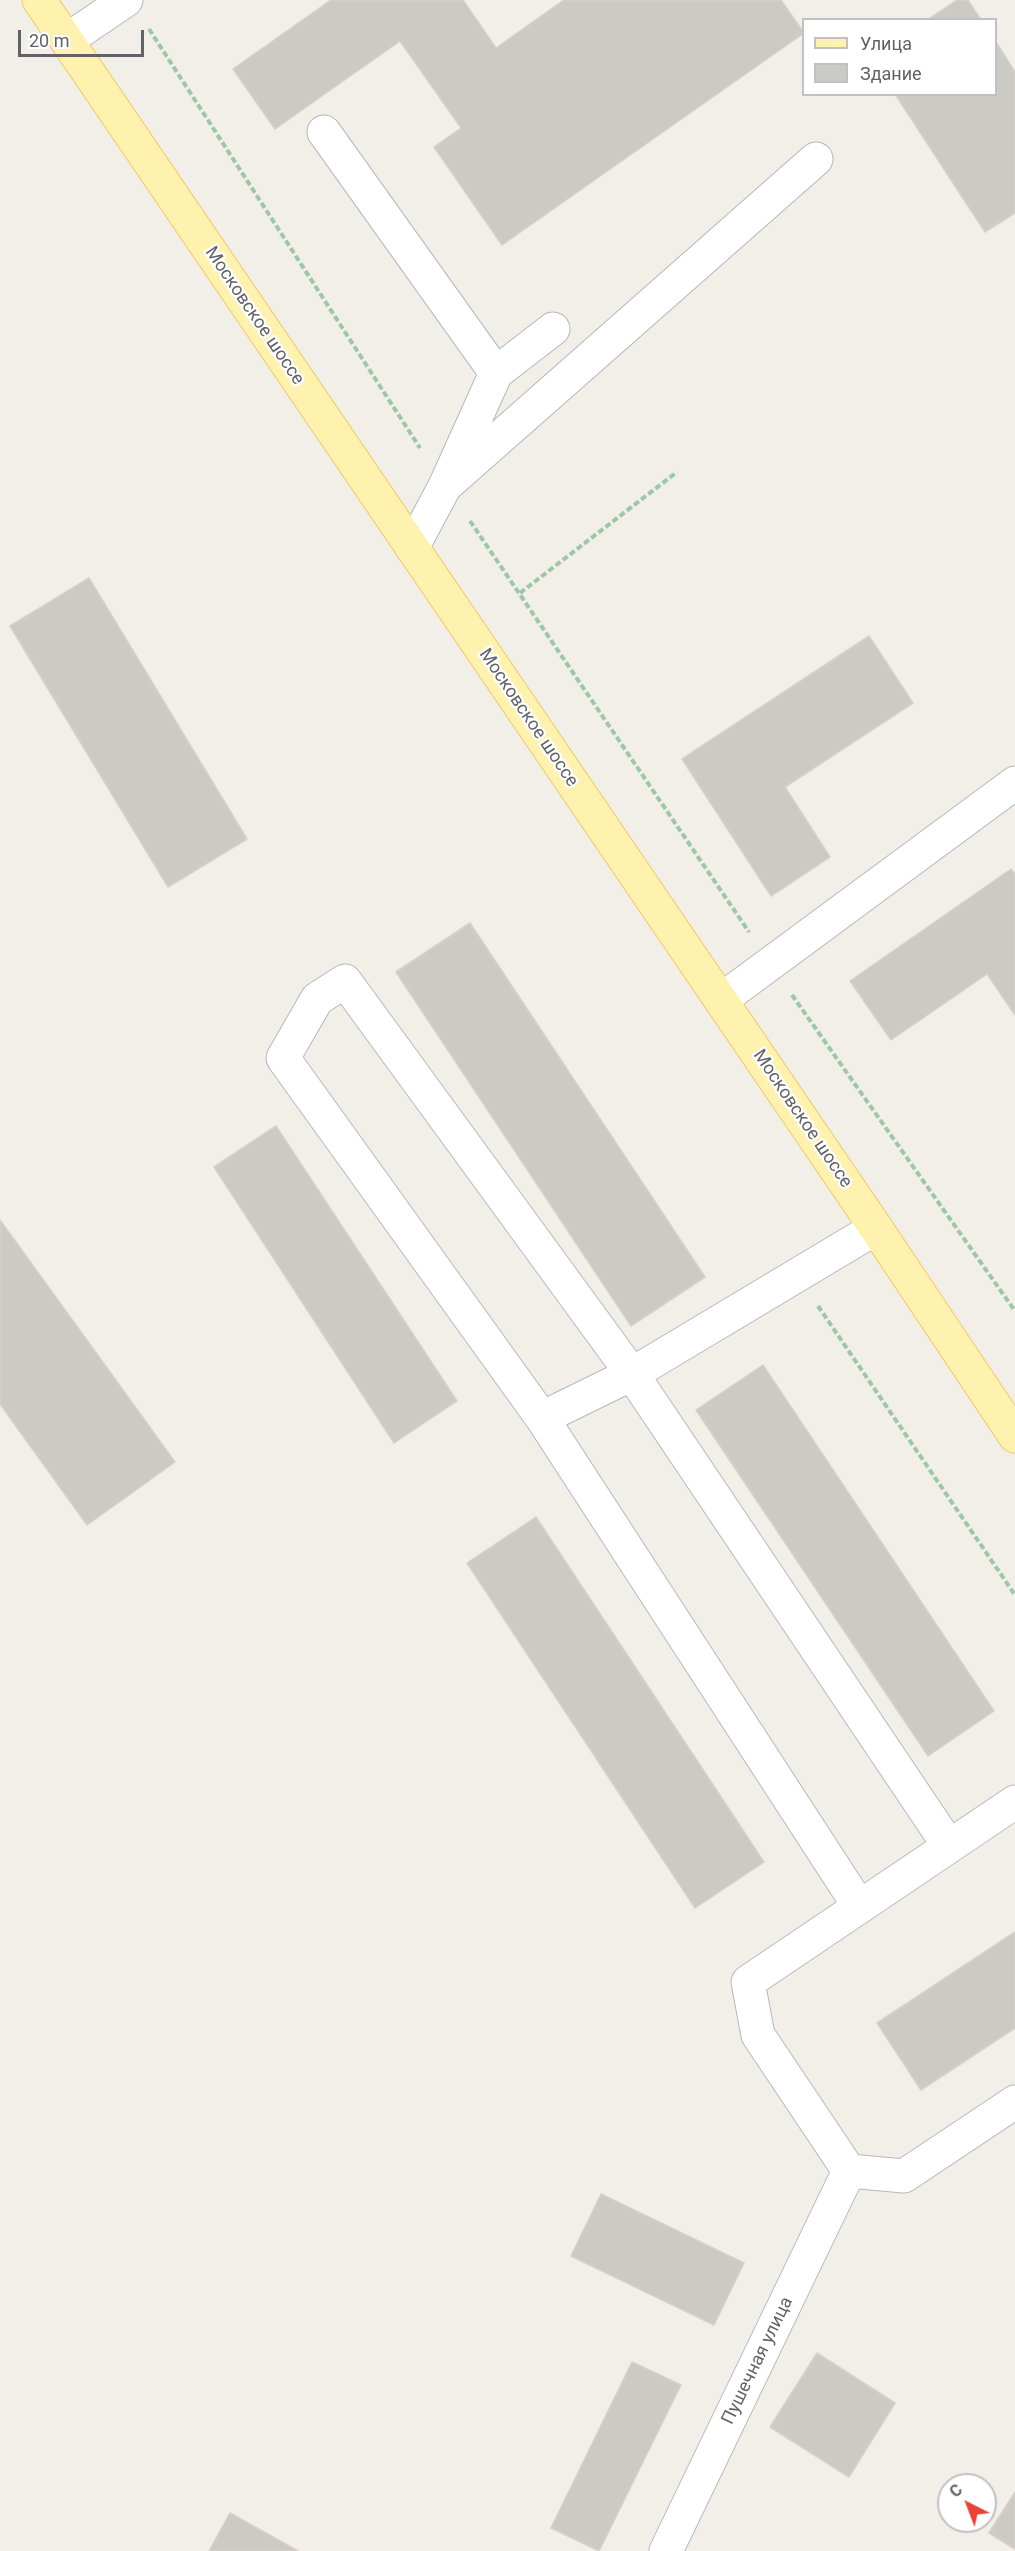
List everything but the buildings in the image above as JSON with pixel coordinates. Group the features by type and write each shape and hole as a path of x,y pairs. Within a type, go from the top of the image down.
{"main road":[{"name":"Московское шоссе","path":"39,0 876,1228 1015,1436"}],"street":[{"path":"67,40 134,10"},
{"path":"324,132 496,373"},
{"path":"446,486 816,159"},
{"path":"412,548 446,486 496,373 553,329"},
{"path":"721,1000 1015,783"},
{"path":"859,1906 542,1418 283,1058 318,999 345,981 632,1374 949,1846"},
{"path":"542,1418 632,1374 876,1228"},
{"path":"1015,1802 748,1982 759,2035 849,2171 904,2176 1015,2102"},
{"name":"Пушечная улица","path":"666,2551 849,2171"}],"path":[{"path":"134,10 446,486 771,964 1015,1311"},
{"path":"520,593 677,472"},
{"path":"798,1275 1015,1595"}]}
